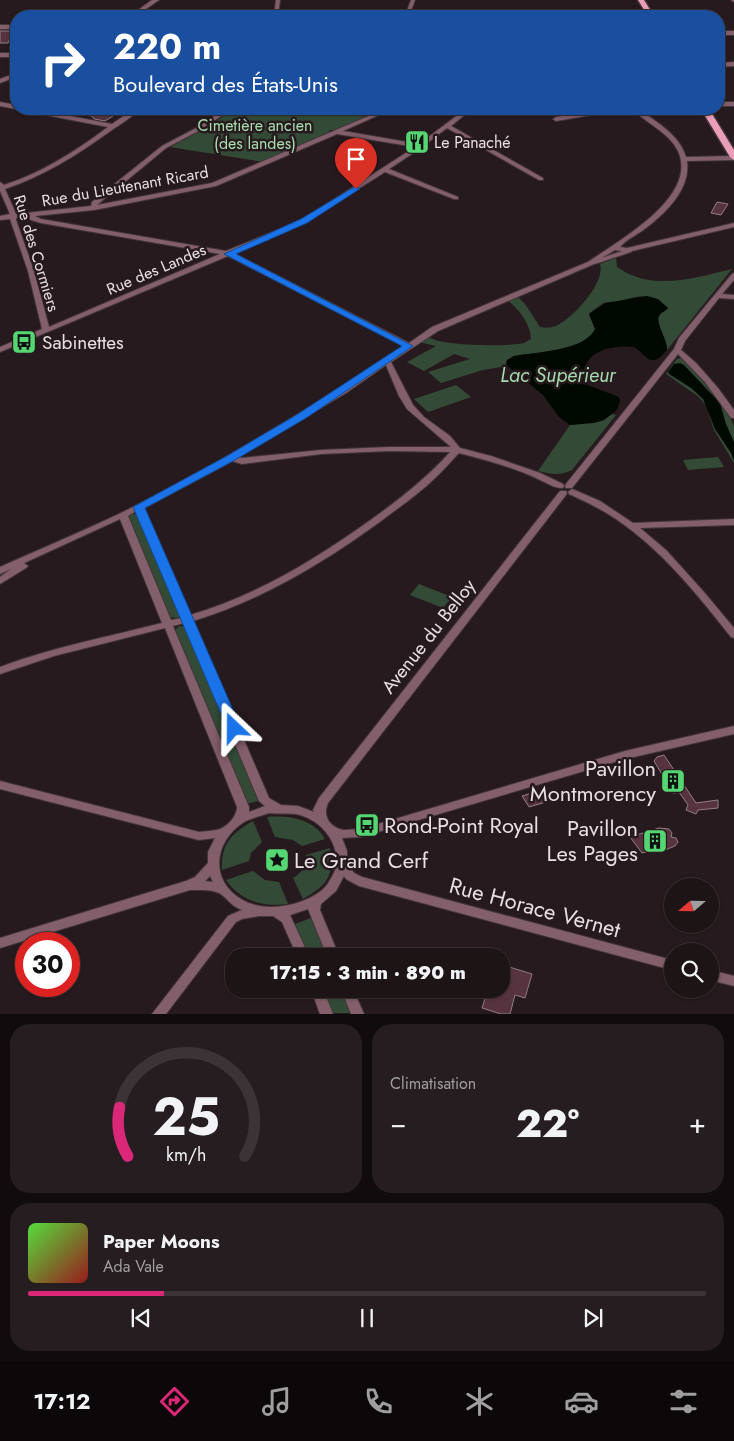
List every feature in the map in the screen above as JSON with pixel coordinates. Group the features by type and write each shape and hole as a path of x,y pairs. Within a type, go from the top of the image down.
{"main road":[{"path":"709,115 734,157"},
{"path":"716,115 734,144"}],"street":[{"path":"142,10 156,0"},
{"path":"56,115 113,126"},
{"path":"1,186 18,183 53,166 129,115"},
{"path":"94,208 94,203 164,147 202,127 219,115"},
{"name":"Rue du Lieutenant Ricard","path":"0,218 94,208 219,184 376,115"},
{"name":"Rue des Landes","path":"0,350 304,221 420,146 461,115"},
{"path":"556,118 576,115"},
{"path":"617,251 672,199 684,176 684,159 672,138 643,115"},
{"path":"447,126 540,179"},
{"path":"338,132 420,146"},
{"path":"684,159 734,157"},
{"path":"384,169 456,198"},
{"name":"Rue des Cormiers","path":"1,186 30,271 46,330"},
{"path":"31,216 33,219 41,221 229,254 408,346"},
{"path":"0,571 123,515 231,458 320,406 435,329 617,251 734,225"},
{"name":"Avenue du Belloy","path":"323,801 734,275"},
{"path":"718,296 734,297"},
{"path":"677,350 712,386 734,416"},
{"path":"387,361 410,407 420,418 453,443 457,450"},
{"path":"231,458 242,461 321,452 389,449 457,450 495,460 584,496 633,526 694,585 734,635"},
{"path":"0,672 34,658 168,625 243,599 352,538 437,472 457,450"},
{"path":"138,507 265,801 277,809"},
{"path":"0,942 190,885 199,880 212,860 224,833 238,820 243,812 243,807 123,515"},
{"path":"633,526 734,522"},
{"path":"0,581 44,552"},
{"path":"342,850 351,838 361,833 625,755 734,730"},
{"path":"0,785 199,836 224,833"},
{"path":"300,811 315,807 323,801"},
{"path":"322,821 319,810 323,801"},
{"path":"158,1014 232,919 261,911 277,912 294,909 315,901 331,887 339,875 342,864 342,850 333,831 322,821 300,811 277,809 258,812 238,820"},
{"path":"333,831 344,834 361,833"},
{"path":"199,836 207,843 215,878 225,892 232,909 232,919"},
{"path":"342,864 350,876 359,881"},
{"path":"331,887 342,883 359,881"},
{"name":"Rue Horace Vernet","path":"359,881 664,963"},
{"path":"190,885 208,886 225,892 240,904 261,911"},
{"path":"315,901 313,907 315,914 330,948"},
{"path":"277,912 288,919 300,948"},
{"path":"719,977 734,981"},
{"path":"321,998 327,1014"},
{"path":"351,998 358,1014"}],"green space":[{"name":"Cimetière ancien (des landes)","path":"225,115 369,115 336,130 330,130 328,133 263,162 170,147 204,129"},
{"path":"616,258 617,267 630,275 659,281 688,279 732,269 667,350 658,319 668,308 651,297 639,296 618,303 604,303 591,312 589,314 595,329 589,337 580,343 557,350 512,357 506,361 507,366 483,370 441,383 428,372 470,359 454,354 424,371 407,362 436,346 419,342 429,337 446,342 475,345 524,343 531,339 529,328 520,313 508,301 518,297 525,304 540,327 556,326 570,316 586,300 598,281 600,264"},
{"path":"681,358 711,390 731,420 734,427 734,463 714,430 706,406 699,397 666,374 677,359"},
{"path":"456,385 471,397 428,412 414,399"},
{"path":"612,414 616,415 572,470 555,474 538,471 570,425 601,421"},
{"path":"718,457 724,467 688,470 683,460"},
{"path":"130,514 137,514 181,615 178,618 168,617 127,519"},
{"path":"419,584 452,597 443,608 410,595"},
{"path":"179,626 187,627 262,800 246,804 174,631"},
{"path":"267,817 300,820 314,827 325,839 302,846 293,840 275,837"},
{"path":"253,821 262,842 251,853 249,861 222,870 223,853 229,841 239,830"},
{"path":"330,848 331,866 327,879 323,885 303,899 293,878 303,869 306,855"},
{"path":"284,850 290,863 272,869 266,855"},
{"path":"253,871 265,880 279,882 288,904 261,903 245,898 226,880"},
{"path":"311,918 324,948 306,948 295,924"},
{"path":"326,998 346,998 352,1013 333,1013"}],"water":[{"name":"Lac Supérieur","path":"647,296 658,299 668,308 658,319 667,350 657,359 653,360 634,347 615,347 602,350 588,361 582,377 585,384 619,397 620,401 617,410 604,420 594,423 570,425 559,417 543,395 506,365 507,360 514,356 559,349 581,342 590,336 595,329 589,314 605,303"},
{"path":"680,363 720,403 734,442 734,461 731,453 715,429 703,399 691,388 669,374 668,372 674,364"}],"building":[{"path":"0,31 10,31 8,43 0,43"},
{"path":"84,115 114,115 105,121 94,119 92,116"},
{"path":"717,202 728,204 721,215 711,213"},
{"name":"Pavillon Montmorency","path":"664,755 696,803 718,800 718,808 698,810 696,814 686,810 688,805 679,792 673,793 654,761 657,757"},
{"path":"538,791 546,802 529,807 522,796"},
{"name":"Pavillon Les Pages","path":"659,828 669,829 672,833 671,837 676,838 678,842 675,846 660,852 650,851 642,853 630,837"},
{"path":"510,967 532,974 525,998 515,995 510,1014 501,1014 482,1008 485,998 510,998"}],"place":[{"name":"Le Panaché","path":"417,142"},
{"name":"Sabinettes","path":"24,342"},
{"name":"Pavillon Montmorency","path":"673,781"},
{"name":"Rond-Point Royal","path":"367,825"},
{"name":"Pavillon Les Pages","path":"655,841"},
{"name":"Le Grand Cerf","path":"277,860"}],"route":[{"path":"234,728 138,507 231,458 302,416 343,391 408,346 229,254 304,221 356,189"}]}
